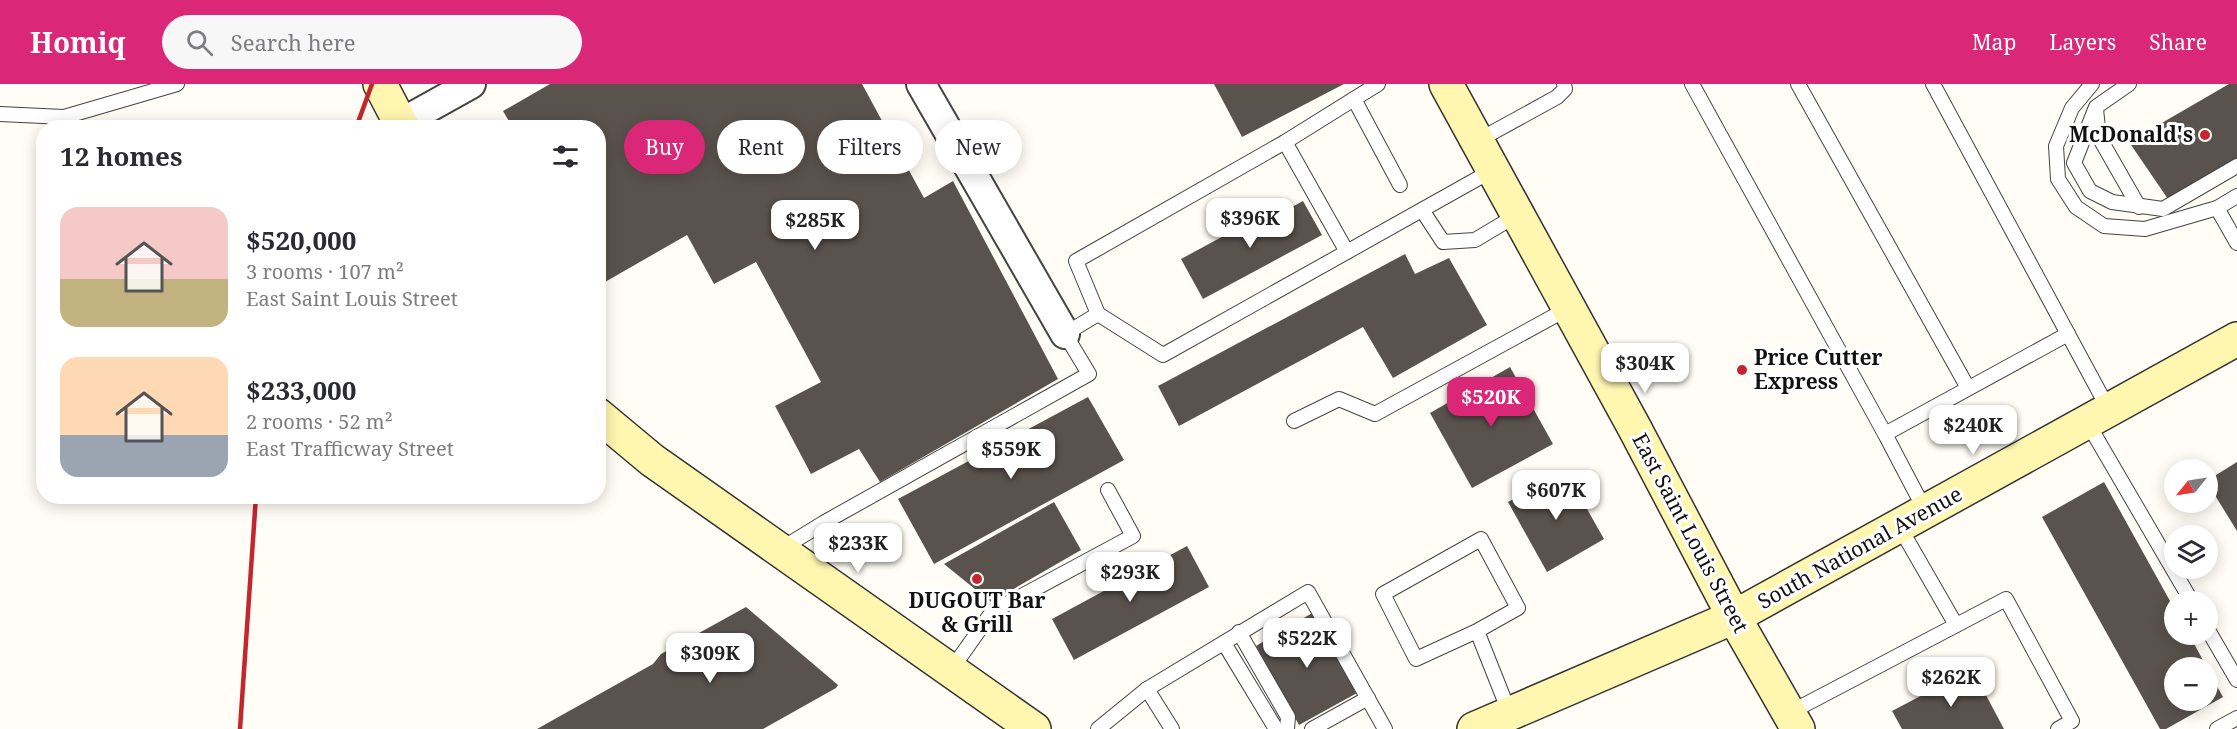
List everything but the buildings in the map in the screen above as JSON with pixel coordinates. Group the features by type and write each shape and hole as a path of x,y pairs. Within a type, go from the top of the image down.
{"main road":[{"path":"380,84 399,120"},
{"name":"East Saint Louis Street","path":"1446,84 1734,617 1793,721"},
{"name":"South National Avenue","path":"1474,729 1734,617 2237,339"},
{"path":"606,422 652,460 1034,729"}],"street":[{"path":"410,120 471,84"},
{"path":"921,84 1065,334"}],"lane":[{"path":"0,114 64,117 177,84"},
{"path":"1378,84 1285,142 1076,261 1098,314 1163,355 1493,170"},
{"path":"1477,141 1557,97 1565,89 1564,84"},
{"path":"1692,84 1885,434 1912,519 1956,625"},
{"path":"1798,84 1968,388"},
{"path":"1933,84 2068,334 2098,416 2186,591"},
{"path":"2092,84 2072,108 2056,146 2058,179 2076,207 2104,225 2145,229 2217,208 2237,196"},
{"path":"2129,84 2096,107 2074,163 2090,191 2112,202 2163,209 2237,166"},
{"path":"1354,99 1400,185"},
{"path":"2096,107 2099,137 2139,207"},
{"path":"1285,142 1347,252"},
{"path":"2217,208 2237,243"},
{"path":"1422,210 1443,242 1475,240 1517,215"},
{"path":"1294,421 1339,399 1375,414 1569,308"},
{"path":"781,549 1089,374 1065,334 1098,314"},
{"path":"1885,434 2068,334"},
{"path":"951,670 992,612 1133,536 1108,490"},
{"path":"1481,539 1518,608 1477,631 1416,659 1383,594 1481,539"},
{"path":"1098,729 1147,689 1308,592 1385,729"},
{"path":"1793,721 1956,625 2006,599 2072,722 2058,729"},
{"path":"1477,631 1510,714"},
{"path":"1239,632 1288,717 1287,729"},
{"path":"1224,643 1276,729"},
{"path":"2217,645 2237,680"},
{"path":"1147,689 1173,729"},
{"path":"1312,729 1368,698"},
{"path":"2217,729 2237,718"}],"railway":[{"path":"359,120 372,84"},
{"path":"240,729 255,504"}],"place":[{"name":"McDonald's","path":"2205,135"},
{"name":"Price Cutter Express","path":"1742,370"},
{"name":"DUGOUT Bar & Grill","path":"977,579"}]}
